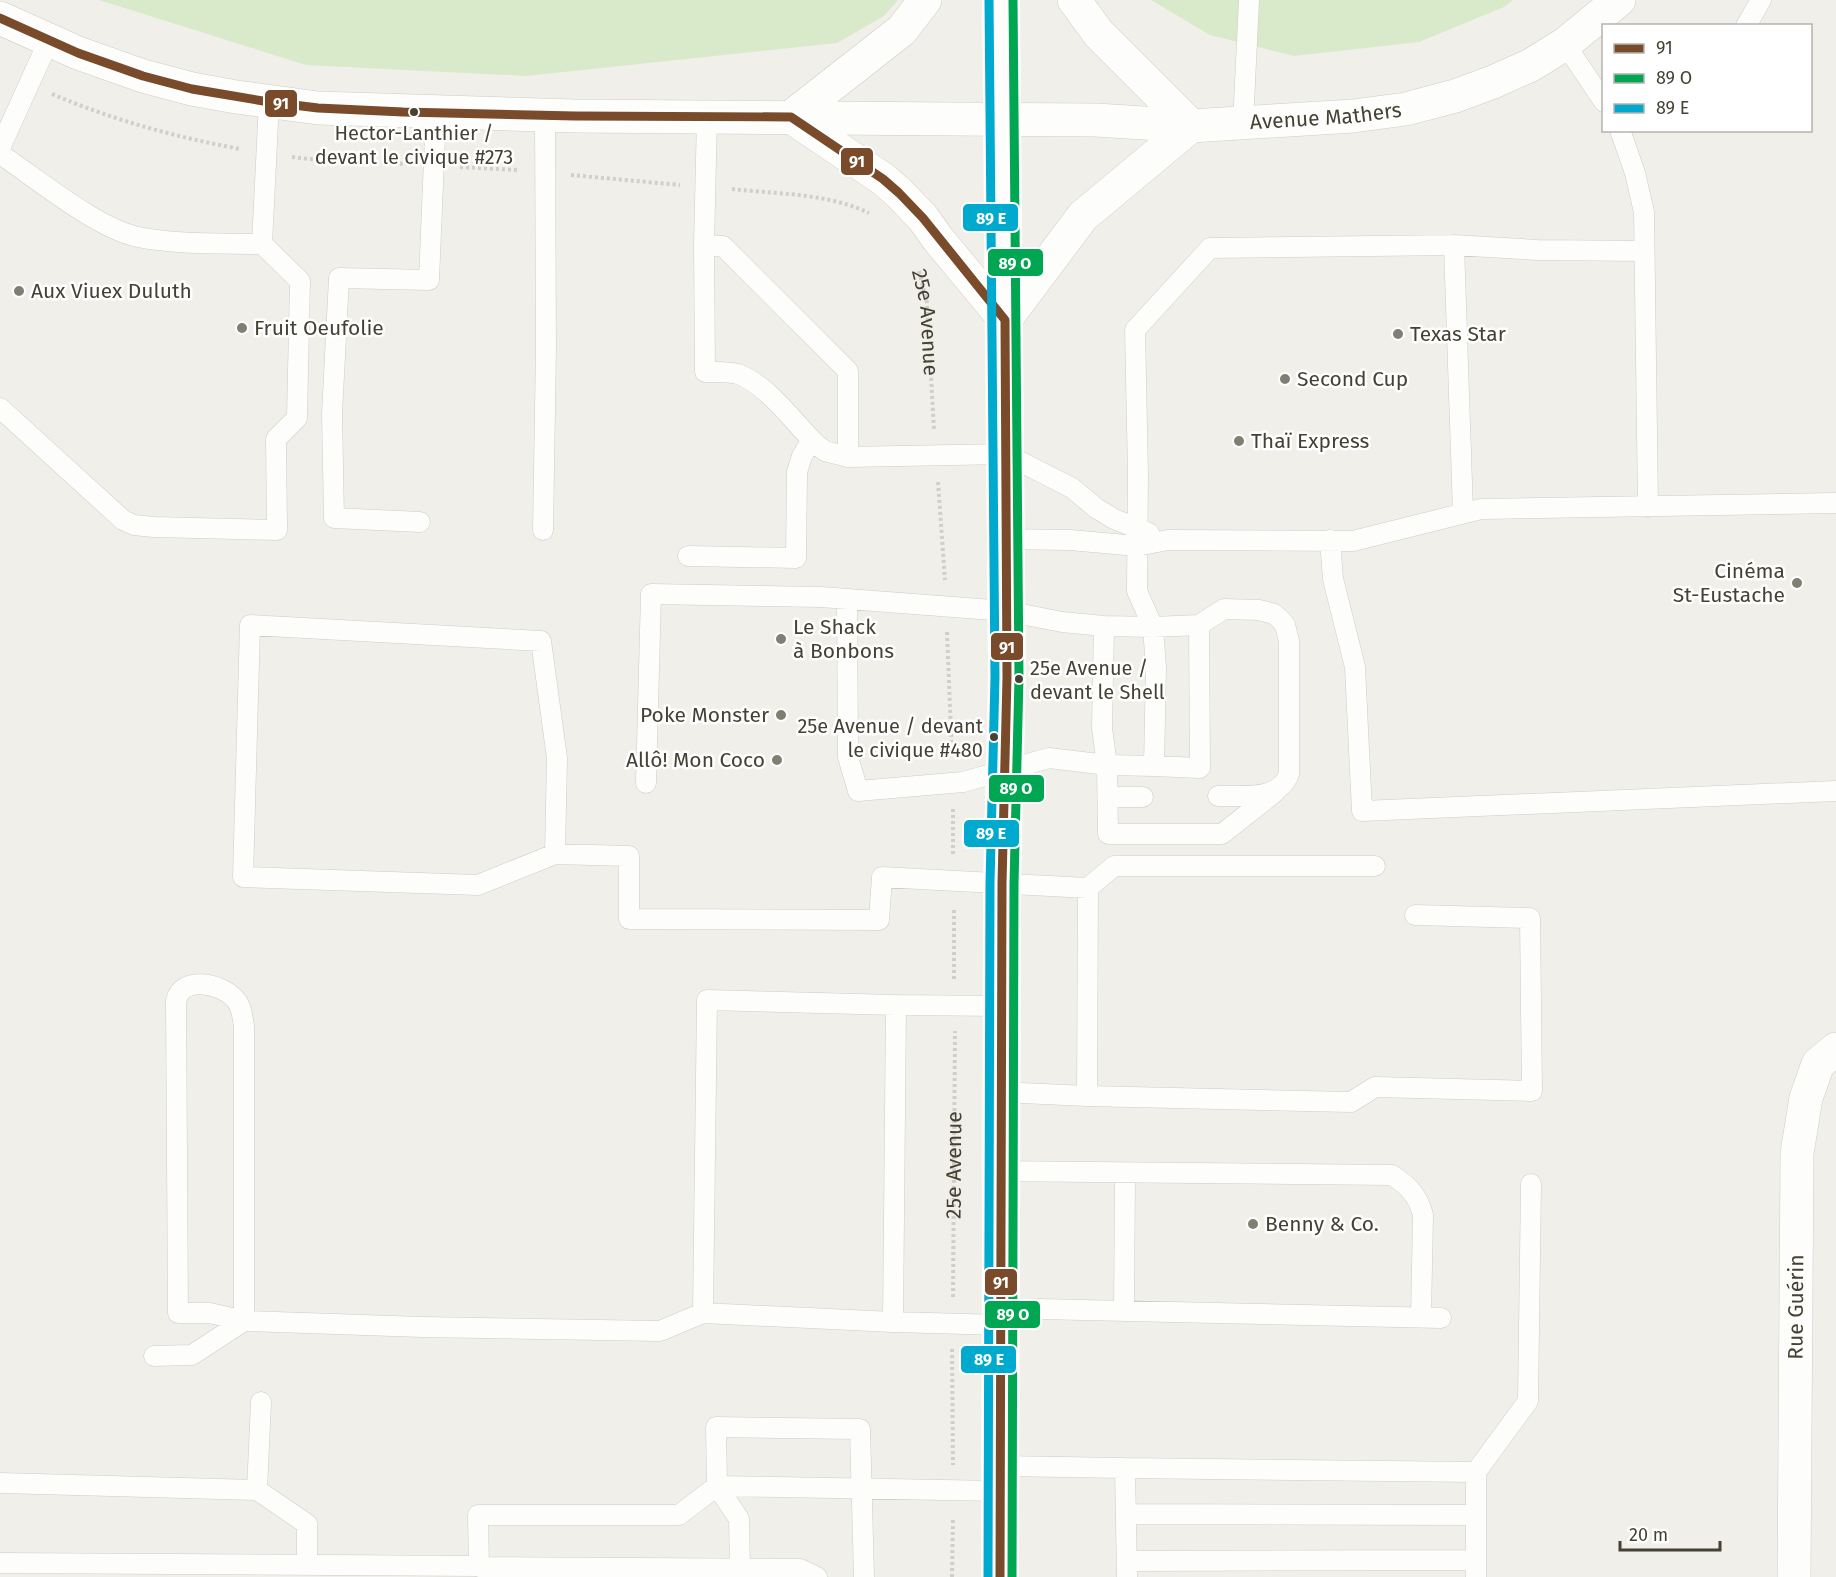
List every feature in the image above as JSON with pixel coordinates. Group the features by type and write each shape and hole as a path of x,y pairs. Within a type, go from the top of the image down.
{"street":[{"path":"925,0 902,30 791,117 883,179 899,193 923,218 1005,320"},
{"path":"1000,1577 1002,884 1006,610 1001,0"},
{"path":"1005,320 1083,216 1191,126 1104,40 1074,0"},
{"name":"Avenue Mathers","path":"0,18 108,65 192,89 269,102 354,111 545,116 1096,120 1191,126 1353,116 1416,106 1455,96 1531,65 1565,44 1619,0"},
{"name":"Rue Guérin","path":"1794,1577 1797,1153 1806,1098 1818,1064 1836,1049"}],"lane":[{"path":"1243,124 1249,0"},
{"path":"1747,24 1761,0"},
{"path":"0,148 49,40"},
{"path":"1565,44 1602,99"},
{"path":"262,244 269,102"},
{"path":"420,522 334,518 333,414 339,278 429,280 436,112"},
{"path":"543,530 546,348 545,116"},
{"path":"707,117 704,245 705,372 736,373 748,379 765,392 825,451 848,457 1005,454 1072,488 1137,538"},
{"path":"1625,133 1644,212 1648,507"},
{"path":"0,154 87,214 136,236 171,241 262,244 300,281 297,418 276,439 277,530 134,525 123,520 0,408"},
{"path":"704,245 723,246 848,371 848,457"},
{"path":"1154,766 1156,668 1153,627 1137,591 1135,330 1210,248 1454,245 1537,250 1644,251"},
{"path":"1454,245 1463,513"},
{"path":"688,556 796,558 797,472 802,456 812,440"},
{"path":"1005,539 1353,541 1481,509 1836,503"},
{"path":"1330,540 1333,579 1354,667 1362,811 1836,791"},
{"path":"646,783 651,594 847,599 1006,610 1062,622 1104,626 1199,626 1224,609 1267,611 1274,614 1285,625 1289,641 1290,768 1286,781 1277,790 1222,834 1108,834 1107,765 1102,728 1104,626"},
{"path":"847,599 848,757 858,791 963,782 1049,758 1107,765 1200,768 1199,626"},
{"path":"555,854 557,758 541,641 250,625 243,877 478,885 555,854 629,856 629,919 879,920 882,877 1088,888 1114,866 1375,866"},
{"path":"1218,796 1264,794 1277,790"},
{"path":"1108,797 1143,797"},
{"path":"1087,1096 1088,888"},
{"path":"1001,1092 1351,1102 1375,1088 1532,1091 1530,918 1415,915"},
{"path":"244,1321 244,1026 242,1009 236,999 226,992 208,986 191,984 183,987 177,993 176,1001 178,1313 210,1313 244,1321 422,1328 660,1330 703,1313 1001,1325 1038,1309 1441,1318"},
{"path":"703,1313 707,1000 1002,1006"},
{"path":"893,1322 896,1005"},
{"path":"1001,1171 1392,1175 1414,1193 1424,1215 1421,1317"},
{"path":"1124,1311 1125,1173"},
{"path":"1125,1468 1127,1569 1476,1569 1476,1472 1528,1401 1531,1184"},
{"path":"154,1356 192,1355 244,1321"},
{"path":"257,1490 261,1402"},
{"path":"740,1569 739,1519 717,1486 716,1427 860,1429 864,1577"},
{"path":"479,1566 478,1515 679,1515 717,1486 862,1489 1125,1468 1476,1472"},
{"path":"0,1483 257,1490 307,1524 307,1565"},
{"path":"1126,1514 1476,1515"},
{"path":"0,1563 800,1569 817,1577"}],"path":[{"path":"46,91 146,129 245,150"},
{"path":"286,156 328,161 413,164"},
{"path":"455,167 517,170"},
{"path":"572,175 690,186"},
{"path":"721,188 839,202 873,215"},
{"name":"25e Avenue","path":"916,261 927,303 934,429"},
{"path":"939,485 946,588"},
{"path":"946,626 952,768"},
{"path":"953,798 953,852"},
{"path":"954,908 954,981"},
{"name":"25e Avenue","path":"953,1299 955,1031"},
{"path":"952,1351 953,1457"},
{"path":"952,1528 952,1577"}],"green space":[{"path":"99,0 898,0 884,16 837,43 526,76 306,65"},
{"path":"1151,0 1513,0 1504,7 1419,42 1294,56 1210,35"}],"transit line":[{"path":"988,1577 990,884 995,677 989,0"},
{"path":"1012,1577 1014,884 1019,677 1013,0"},
{"name":"91","path":"0,18 78,53 143,76 192,89 269,102 318,108 403,112 791,117 883,179 899,193 923,218 1005,320 1007,677 1002,884 1000,1577"}],"place":[{"name":"Hector-Lanthier / devant le civique #273","path":"414,112"},
{"name":"Aux Viuex Duluth","path":"19,291"},
{"name":"Fruit Oeufolie","path":"242,328"},
{"name":"Texas Star","path":"1398,334"},
{"name":"Second Cup","path":"1285,379"},
{"name":"Thaï Express","path":"1239,441"},
{"name":"Cinéma St-Eustache","path":"1797,583"},
{"name":"Le Shack à Bonbons","path":"781,639"},
{"name":"25e Avenue / devant le Shell","path":"1019,679"},
{"name":"Poke Monster","path":"781,715"},
{"name":"25e Avenue / devant le civique #480","path":"994,737"},
{"name":"Allô! Mon Coco","path":"777,760"},
{"name":"Benny & Co.","path":"1253,1224"}]}
